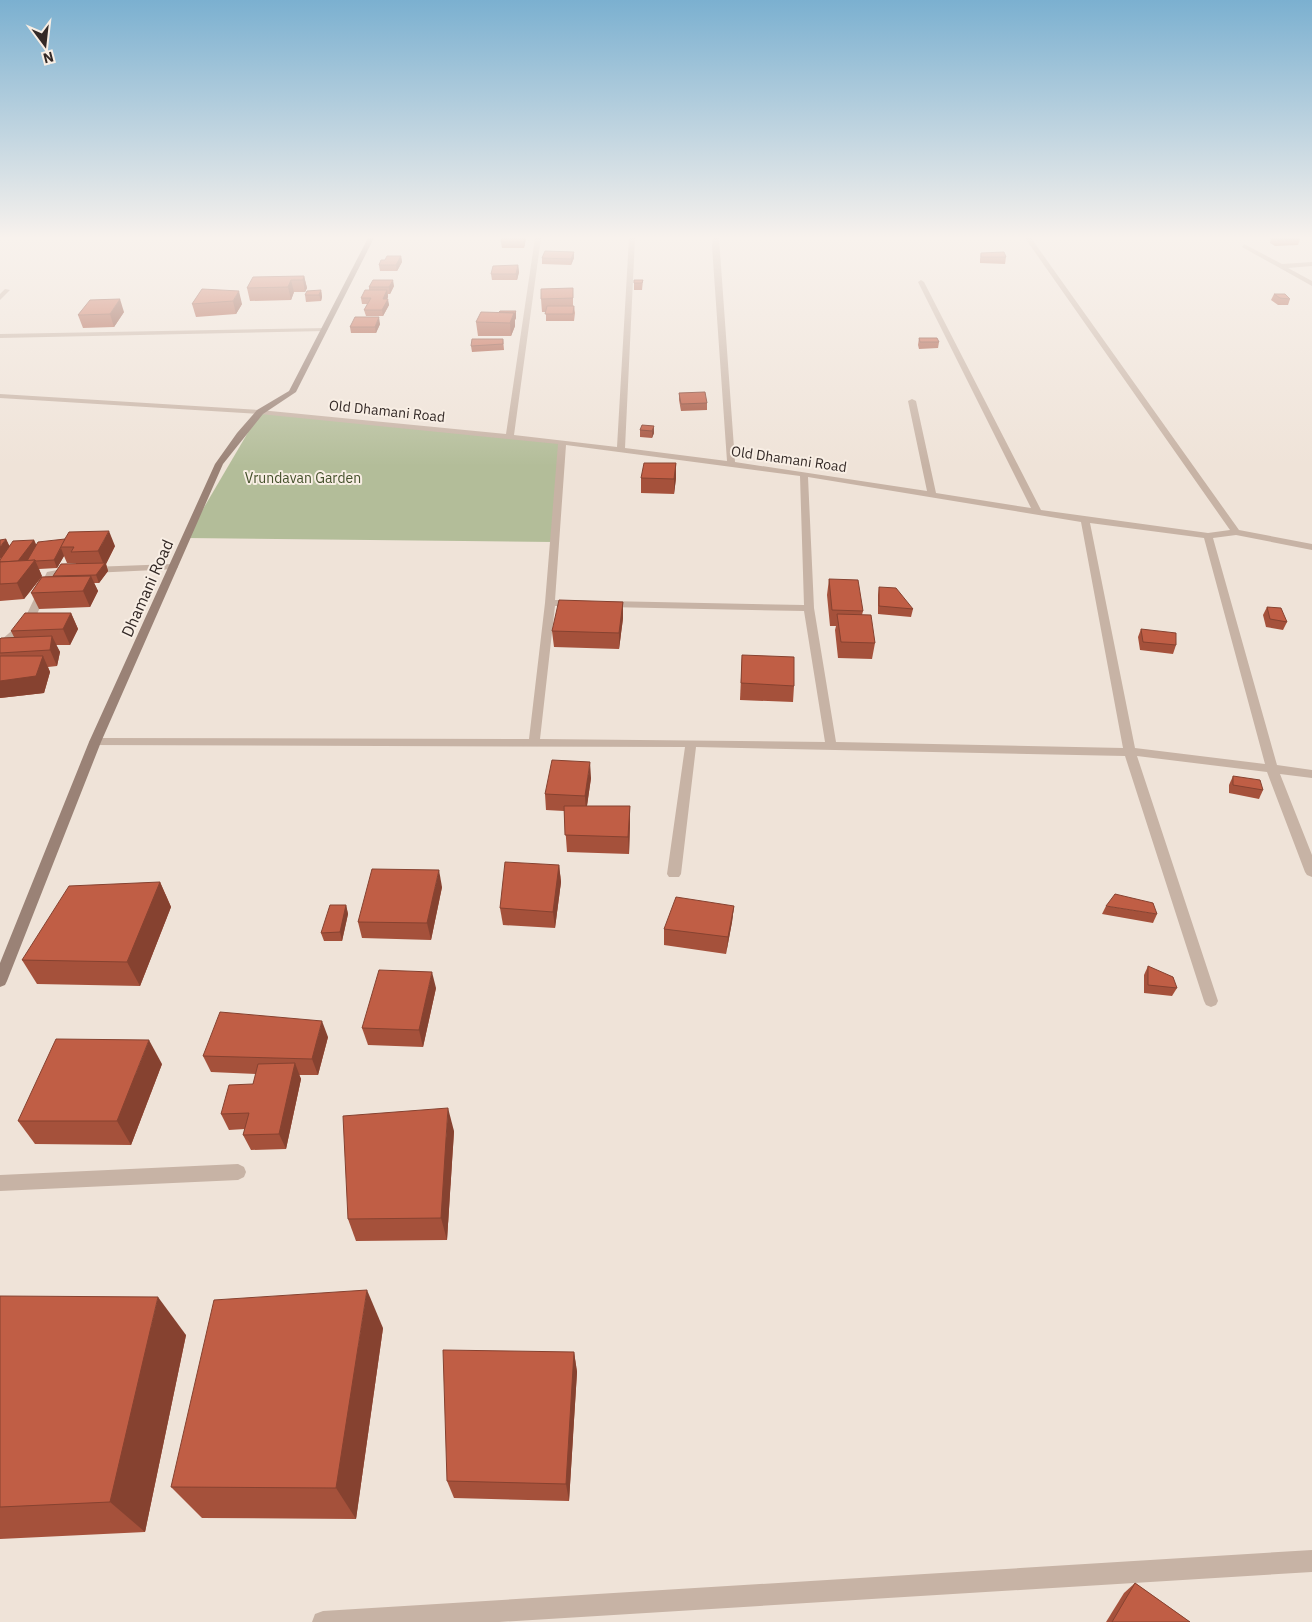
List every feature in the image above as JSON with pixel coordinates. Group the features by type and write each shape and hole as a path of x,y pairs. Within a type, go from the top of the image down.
{"main road":[{"name":"Dhamani Road","path":"0,981 95,742 219,464 260,412 292,392 333,314"}],"street":[{"path":"510,437 527,314"},
{"path":"621,450 628,314"},
{"path":"719,314 731,464"},
{"path":"937,314 1036,512"},
{"path":"1082,314 1236,532"},
{"path":"0,336 325,329"},
{"name":"Old Dhamani Road","path":"0,396 260,412 562,442 804,474 1085,520 1208,536 1236,532 1312,547"},
{"path":"912,401 932,495"},
{"path":"534,743 550,603 562,442"},
{"path":"804,474 809,608 831,746"},
{"path":"1085,520 1130,752 1211,1001"},
{"path":"1208,536 1272,769 1312,872"},
{"path":"0,647 29,621 50,574 71,570 173,567"},
{"path":"550,603 809,608"},
{"path":"95,742 691,743 1130,752 1152,753 1312,774"},
{"path":"674,874 691,743"},
{"path":"0,1183 238,1172"},
{"path":"323,1622 1312,1561"}],"green space":[{"name":"Vrundavan Garden","path":"260,412 562,442 554,542 186,538"}],"building":[{"path":"79,314 110,314 110,314 78,315"},
{"path":"480,314 514,314 510,323 476,322"},
{"path":"355,317 379,317 375,327 350,327"},
{"path":"919,338 937,338 939,342 920,342"},
{"path":"472,339 503,339 503,344 471,346"},
{"path":"705,392 707,403 681,404 679,393"},
{"path":"642,425 654,426 652,431 640,430"},
{"path":"644,463 676,463 674,479 641,478"},
{"path":"109,531 98,551 71,552 74,547 60,547 69,532"},
{"path":"6,539 0,547 0,540"},
{"path":"65,539 54,560 27,561 38,542"},
{"path":"34,540 18,561 0,562 13,541"},
{"path":"35,560 17,583 0,584 0,562"},
{"path":"105,563 96,575 53,576 61,564"},
{"path":"91,576 83,591 31,593 42,577"},
{"path":"829,579 858,580 863,611 832,610"},
{"path":"879,587 896,588 913,609 879,606"},
{"path":"559,600 623,602 619,633 552,631"},
{"path":"1267,607 1281,608 1287,622 1270,619"},
{"path":"25,613 71,613 63,629 11,631"},
{"path":"837,614 871,615 875,643 841,642"},
{"path":"1141,629 1176,633 1176,645 1143,642"},
{"path":"52,636 50,650 0,653 1,638"},
{"path":"742,655 794,657 794,686 741,683"},
{"path":"0,656 43,656 36,676 0,681"},
{"path":"552,760 590,762 585,796 545,794"},
{"path":"1233,776 1260,780 1263,790 1233,785"},
{"path":"564,806 630,806 628,837 565,835"},
{"path":"505,862 559,865 553,912 500,908"},
{"path":"372,869 439,870 427,923 358,922"},
{"path":"160,882 127,962 22,960 69,886"},
{"path":"1115,894 1153,903 1157,914 1106,906"},
{"path":"676,897 734,906 728,937 664,929"},
{"path":"330,905 346,905 340,932 321,933"},
{"path":"1148,966 1173,977 1177,988 1148,985"},
{"path":"379,970 432,972 419,1030 362,1028"},
{"path":"220,1012 322,1021 312,1059 203,1056"},
{"path":"56,1039 149,1040 117,1121 18,1121"},
{"path":"295,1063 279,1134 243,1135 249,1113 221,1114 229,1085 253,1084 258,1064"},
{"path":"448,1108 441,1218 348,1219 343,1116"},
{"path":"367,1290 336,1488 171,1487 214,1300"},
{"path":"0,1296 158,1297 110,1502 0,1507"},
{"path":"443,1350 574,1352 566,1484 447,1481"},
{"path":"1135,1583 1190,1622 1112,1622"}]}
